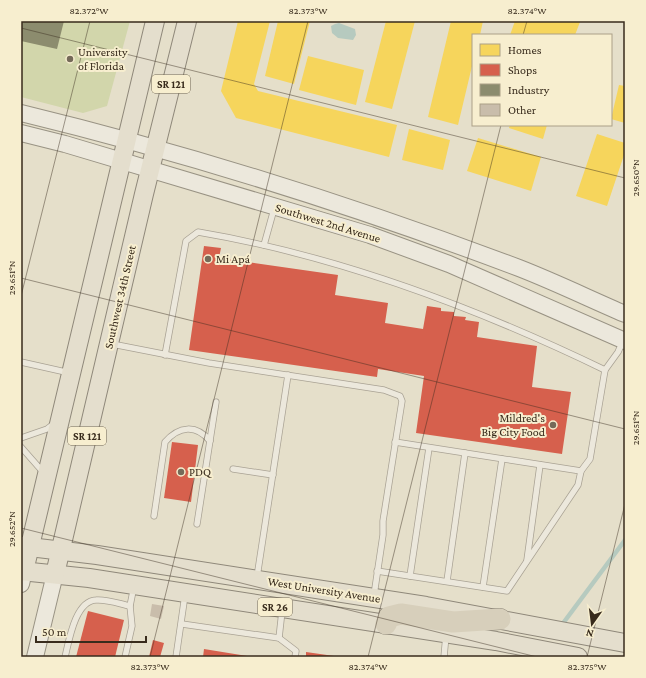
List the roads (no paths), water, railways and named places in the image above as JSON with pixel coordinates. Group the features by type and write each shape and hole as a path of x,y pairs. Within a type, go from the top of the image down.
{"highway":[{"path":"386,624 389,617 394,614 453,622 500,619"}],"main road":[{"name":"SR 121","path":"22,575 26,547 47,477 155,21"},
{"name":"Southwest 34th Street","path":"55,574 155,147 187,21"},
{"name":"Southwest 2nd Avenue","path":"21,113 155,147 376,217 521,269 625,314"},
{"name":"Southwest 2nd Avenue","path":"21,133 150,169 370,235 449,264 624,339"},
{"name":"West University Avenue","path":"26,547 373,598 500,619 625,643"},
{"name":"SR 121","path":"35,657 55,574"},
{"name":"West University Avenue","path":"22,575 55,574 134,585 496,641 578,657"}],"lane":[{"path":"264,245 275,206"},
{"path":"165,355 186,241 198,232 264,245 350,267 448,303 552,345 605,370"},
{"path":"377,571 507,591 578,485 581,471 590,459 605,370 618,352 624,339"},
{"path":"109,343 165,355 384,390 400,396 402,401 373,598"},
{"path":"21,362 71,373"},
{"path":"257,580 288,375"},
{"path":"197,524 216,402"},
{"path":"21,438 47,429 61,417"},
{"path":"154,516 165,442 174,433 194,428 203,432 210,441"},
{"path":"395,442 581,471"},
{"path":"21,447 39,465 47,477"},
{"path":"410,576 429,448"},
{"path":"447,581 465,453"},
{"path":"483,587 502,459"},
{"path":"527,562 540,465"},
{"path":"233,469 273,475"},
{"path":"125,657 132,626 130,606 134,585"},
{"path":"176,657 186,593"},
{"path":"65,657 72,626 82,608 90,602 96,600 130,606"},
{"path":"279,638 282,608"},
{"path":"182,624 279,638 296,651 295,657"},
{"path":"444,657 446,634"}],"waterway":[{"path":"561,626 625,540"}],"place":[{"name":"University of Florida","path":"70,59"},
{"name":"Mi Apá","path":"208,259"},
{"name":"Mildred's Big City Food","path":"553,425"},
{"name":"PDQ","path":"181,472"}]}
